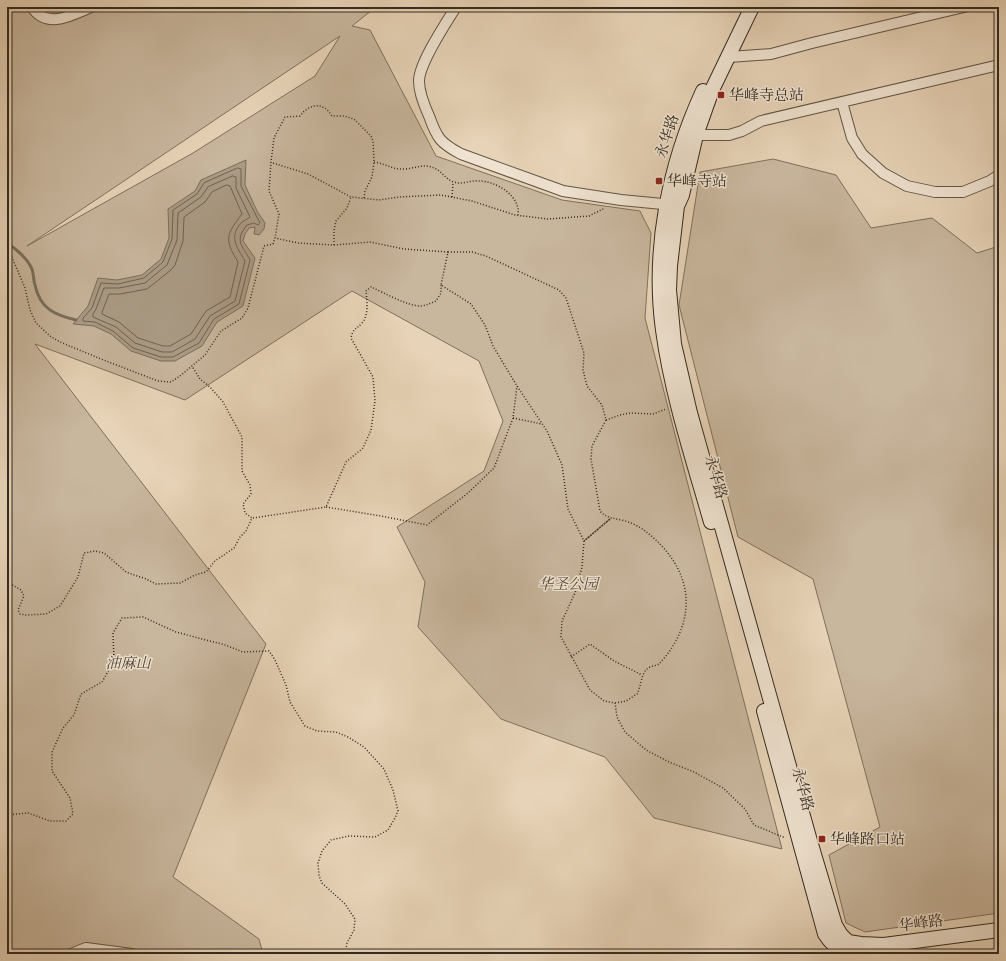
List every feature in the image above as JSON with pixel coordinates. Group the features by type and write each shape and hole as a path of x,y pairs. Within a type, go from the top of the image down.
{"street":[{"path":"32,7 40,16 51,19 63,19 91,7"},
{"path":"453,7 454,10 421,67 419,81 422,98 433,129 440,141 461,154 563,191 621,200 672,204"},
{"name":"永华路","path":"743,7 693,112 671,181 672,204 669,290 674,344 690,413 826,897 845,949 836,947 825,934 754,670 678,405 667,357 660,306 661,258 672,204 682,195 696,135 712,90 752,7"},
{"path":"729,57 771,54 964,7"},
{"path":"696,135 729,135 742,131 761,121 999,65"},
{"path":"842,102 852,138 862,154 884,173 906,186 935,192 963,192 990,181 999,175"},
{"name":"华峰路","path":"845,949 861,944 884,945 999,930"},
{"name":"华峰路","path":"878,954 999,939"},
{"path":"71,954 86,948 132,954"},
{"path":"845,949 868,954"}],"path":[{"path":"7,254 12,255 25,288 30,310 36,323 50,336 60,342 158,381 171,382 205,355 221,331 242,318 248,308 264,246 273,244 275,238 279,214 269,191 271,162 274,138 285,117 300,116 305,109 313,106 322,107 329,111 332,116 344,116 354,119 371,136 374,162 372,177 365,191 364,198"},
{"path":"374,162 380,162 389,166 404,169 428,166 435,168 453,182 489,182 499,186 517,203 519,208 518,215"},
{"path":"273,163 308,174 351,197 379,200 399,197 441,195 472,201 518,215 548,219 589,216 621,200"},
{"path":"452,197 453,182"},
{"path":"334,245 334,230 336,222 347,208 351,197"},
{"path":"275,238 298,243 334,245 370,242 404,249 472,252 486,256 559,290 566,298 584,353 583,370 587,386 602,405 606,420"},
{"path":"326,507 346,462 363,448 371,430 375,401 373,378 351,338 353,330 363,322 367,309 366,291 371,287 411,304 420,306 436,301 441,293 441,285 448,252"},
{"path":"441,285 471,304 486,325 493,346 547,431 562,465 568,509 584,541 582,567 575,593 562,621 561,637 590,690 604,701 626,701 638,694 643,675 648,669 659,663 668,653 679,636 685,618 687,603 682,578 676,564 662,547 648,533 637,526 625,521 610,519 600,511 591,459 592,446 606,420 630,413 653,414 678,405"},
{"path":"192,366 200,379 210,387 223,402 242,437 242,471 250,485 251,494 243,504 245,513 252,518 326,507 427,525 468,493 494,468 513,418 517,386"},
{"path":"513,418 542,424"},
{"path":"7,582 20,590 24,596 18,610 20,614 26,615 46,614 60,606 78,577 84,553 95,551 104,553 126,572 156,584 180,583 206,572 215,561 234,548 240,537 246,531 252,518"},
{"path":"584,541 610,519"},
{"path":"7,815 28,813 50,821 66,821 73,814 70,798 52,771 52,752 63,728 74,716 82,694 102,682 114,661 112,633 122,618 143,617 176,632 225,645 243,652 269,651 275,660 286,685 290,702 305,726 317,732 336,732 348,737 364,747 384,769 393,790 398,810 388,830 375,837 349,836 331,840 322,851 318,863 319,876 322,882 345,904 355,920 354,930 347,943 345,954"},
{"path":"571,657 590,644 614,661 643,675"},
{"path":"615,702 617,717 625,732 646,750 669,762 694,772 723,788 745,809 754,824 783,837 797,832"}],"green space":[{"path":"7,7 376,7 352,26 370,30 436,156 562,200 640,211 651,233 645,318 782,849 654,818 605,757 501,719 418,627 425,582 397,527 484,471 503,421 479,361 352,291 185,400 35,344 266,644 173,877 259,939 263,954 7,954","holes":["340,36 315,76 193,153 27,246"]},
{"path":"773,159 836,175 871,228 932,218 977,253 999,246 999,913 865,932 846,923 829,855 880,827 813,579 738,537 679,305 700,172"}],"water":[{"path":"246,160 245,185 257,211 265,223 264,229 259,235 254,234 255,227 249,228 243,241 255,258 243,306 217,322 202,346 175,361 161,361 131,351 111,334 94,326 73,324 88,306 98,278 117,280 142,275 161,259 169,238 168,209 195,191 201,180"}],"waterway":[{"path":"7,243 29,263 33,271 37,293 45,305 50,310 61,316 76,320"}],"place":[{"name":"华峰寺总站","path":"721,95"},
{"name":"华峰寺站","path":"659,181"},
{"name":"华峰路口站","path":"822,839"}],"park label":[{"name":"华圣公园","path":"568,584"},
{"name":"油麻山","path":"128,663"}]}
